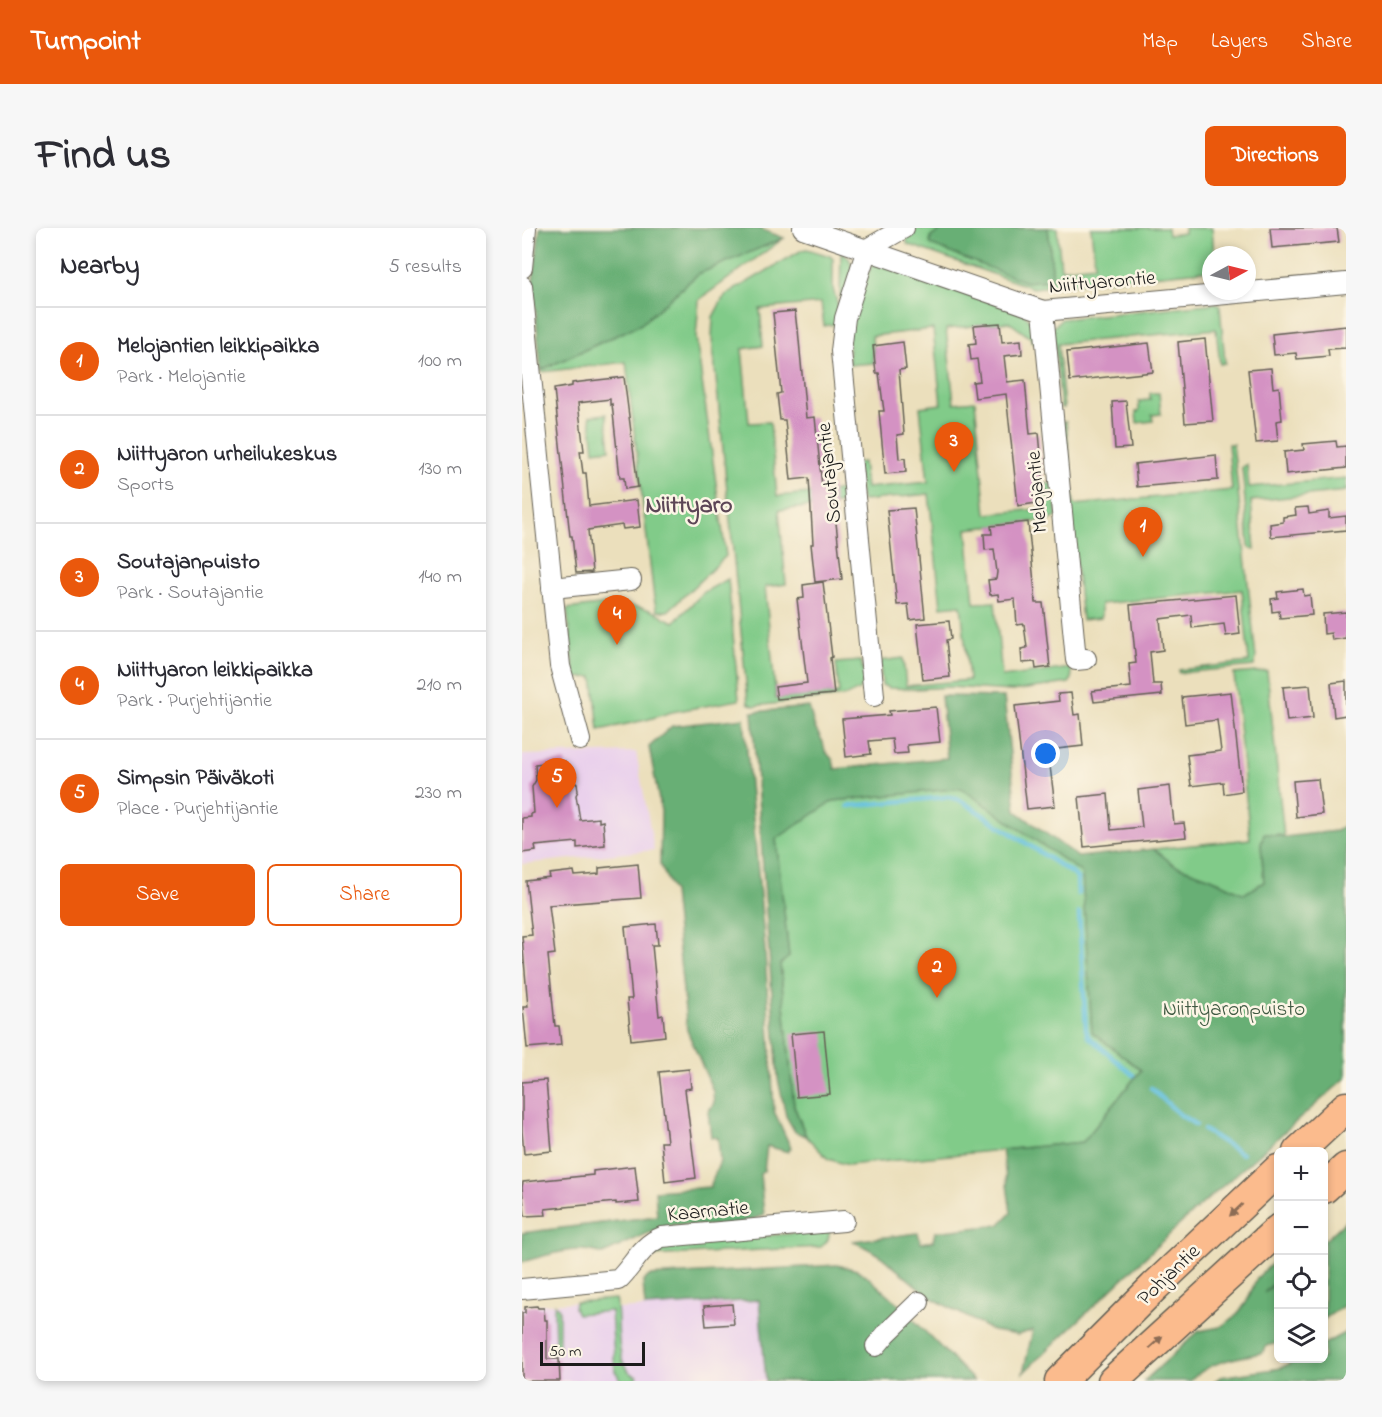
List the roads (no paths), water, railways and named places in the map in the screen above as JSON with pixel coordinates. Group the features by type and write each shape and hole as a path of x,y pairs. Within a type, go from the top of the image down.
{"highway":[{"path":"1303,1147 1346,1107"},
{"path":"1328,1184 1346,1168"},
{"name":"Pohjantie","path":"1060,1381 1154,1287 1274,1174"},
{"name":"Pohjantie","path":"1113,1381 1274,1234"}],"street":[{"path":"522,268 526,228"},
{"name":"Niittyarontie","path":"803,228 1043,311 1346,283"},
{"path":"867,249 904,228"},
{"name":"Soutajantie","path":"867,249 845,318 841,351 874,696"},
{"path":"522,286 560,666 580,740"},
{"name":"Melojantie","path":"1043,311 1076,660 1086,659"},
{"path":"552,588 631,580"},
{"name":"Kaarnatie","path":"522,1289 618,1280 634,1264 645,1246 662,1237 844,1221"},
{"path":"876,1347 919,1302"}],"waterway":[{"path":"848,806 949,797 960,800 1073,874 1077,878 1078,894"},
{"path":"1079,913 1088,1036 1133,1075"},
{"path":"1151,1088 1179,1114 1196,1125"},
{"path":"1204,1130 1242,1154"}],"place":[{"name":"Soutajanpuisto","path":"954,472"},
{"name":"Melojantien leikkipaikka","path":"1143,557"},
{"name":"Niittyaron leikkipaikka","path":"617,645"},
{"name":"Simpsin Päiväkoti","path":"557,808"},
{"name":"Niittyaron urheilukeskus","path":"937,998"}],"district":[{"name":"Niittyaro","path":"689,504"}],"park label":[{"name":"Niittyaronpuisto","path":"1234,1008"}]}
